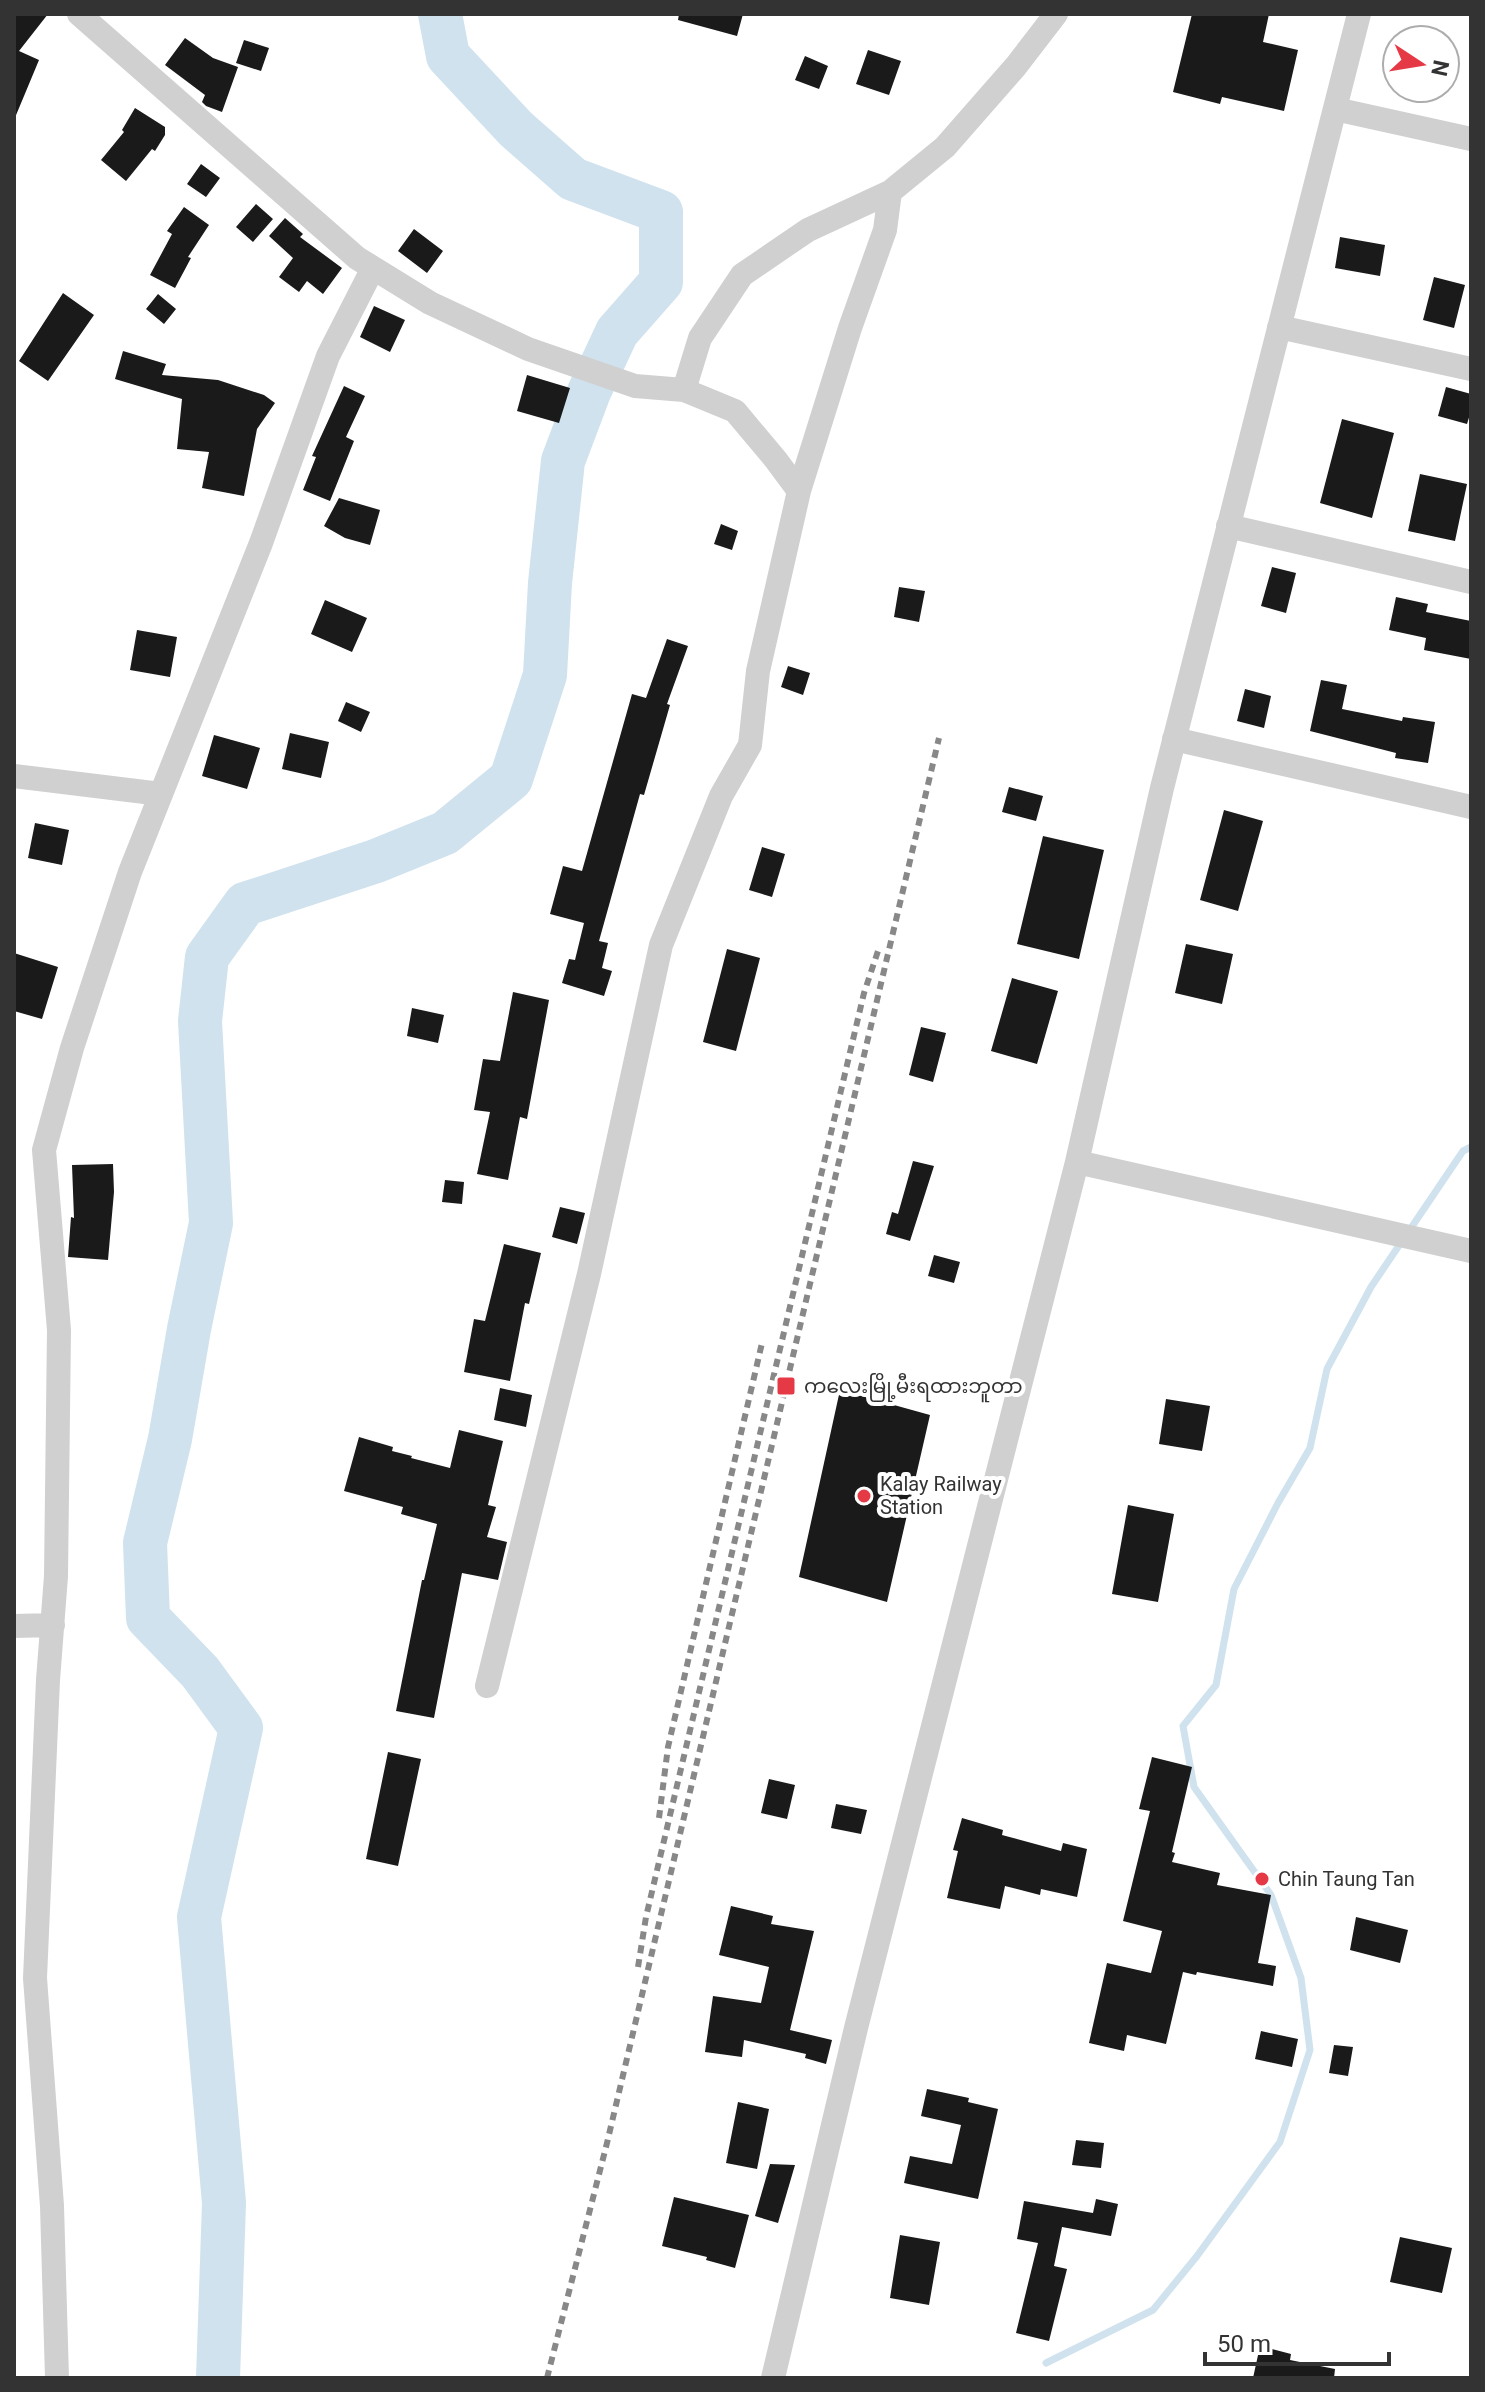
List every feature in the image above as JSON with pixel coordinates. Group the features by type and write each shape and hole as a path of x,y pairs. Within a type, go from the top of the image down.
{"street":[{"path":"79,14 357,258 430,303 528,349 635,386 684,390 735,411 799,491"},
{"path":"684,390 700,338 742,275 808,230 890,192 945,147 1016,66 1056,14"},
{"path":"773,2378 856,2028 1077,1162 1174,739 1359,14"},
{"path":"1335,109 1471,139"},
{"path":"487,1686 589,1274 661,945 721,796 750,745 758,671 799,491 850,328 885,230 890,192"},
{"path":"57,2378 52,2206 35,1978 56,1576 59,1330 44,1150 72,1048 130,872 261,543 328,356 373,268"},
{"path":"1279,327 1471,369"},
{"path":"1228,526 1471,582"},
{"path":"1174,739 1471,807"},
{"path":"14,776 161,794"},
{"path":"1077,1162 1471,1251"},
{"path":"14,1626 53,1625"}],"building":[{"path":"14,14 48,14 19,51 39,60 14,120"},
{"path":"679,14 743,14 737,36 678,20"},
{"path":"1192,14 1269,14 1263,42 1298,50 1284,111 1222,97 1220,104 1173,92"},
{"path":"185,38 213,58 238,67 222,112 206,106 202,102 205,95 165,65"},
{"path":"244,40 269,48 261,71 236,63"},
{"path":"868,50 901,61 889,95 856,84"},
{"path":"805,56 828,66 819,89 795,80"},
{"path":"135,108 165,127 165,135 155,151 152,149 126,181 101,160 124,132 122,130"},
{"path":"201,164 220,178 206,197 187,184"},
{"path":"256,204 273,219 253,242 236,227"},
{"path":"184,207 209,225 188,257 191,258 175,288 150,275 172,234 167,231"},
{"path":"285,218 303,234 300,237 342,268 323,294 307,281 299,292 279,277 293,258 269,236"},
{"path":"414,229 443,251 427,273 398,251"},
{"path":"1340,237 1385,245 1380,276 1335,268"},
{"path":"1434,277 1465,285 1454,328 1423,320"},
{"path":"63,293 94,315 48,381 19,361"},
{"path":"158,294 176,309 164,324 146,309"},
{"path":"374,306 405,320 390,352 360,337"},
{"path":"123,351 166,364 162,375 218,380 264,395 275,403 257,429 244,496 202,488 209,452 177,449 182,399 115,379"},
{"path":"527,375 570,388 559,423 517,411"},
{"path":"344,386 365,396 346,437 354,441 330,501 303,490 316,457 312,456"},
{"path":"1446,387 1471,394 1467,424 1438,416"},
{"path":"1342,419 1394,433 1372,518 1320,503"},
{"path":"1420,474 1467,484 1455,541 1408,531"},
{"path":"339,498 380,510 370,545 345,538 324,526"},
{"path":"721,524 738,531 732,550 714,544"},
{"path":"1272,567 1296,573 1286,613 1261,606"},
{"path":"899,587 925,591 919,622 894,617"},
{"path":"1396,597 1428,604 1426,612 1471,621 1471,659 1424,650 1426,638 1389,630"},
{"path":"325,600 367,618 352,652 311,634"},
{"path":"137,630 177,637 170,677 130,670"},
{"path":"667,639 688,646 667,704 670,705 644,795 640,794 599,941 608,943 602,968 612,971 604,996 562,983 569,959 575,960 584,923 550,914 563,866 582,871 632,694 646,698"},
{"path":"788,666 810,673 803,695 781,687"},
{"path":"1321,680 1347,685 1342,709 1402,721 1403,717 1435,722 1428,763 1395,758 1396,753 1310,731"},
{"path":"1245,689 1271,696 1264,728 1237,721"},
{"path":"346,702 370,712 361,732 338,721"},
{"path":"290,733 329,742 321,778 282,769"},
{"path":"214,735 260,748 247,789 202,776"},
{"path":"1009,787 1043,796 1036,821 1002,812"},
{"path":"1224,810 1263,821 1238,911 1200,900"},
{"path":"35,823 69,830 62,865 28,858"},
{"path":"1043,836 1104,850 1079,959 1017,944"},
{"path":"762,847 785,854 772,897 749,890"},
{"path":"1186,944 1233,954 1222,1004 1175,993"},
{"path":"727,949 760,958 736,1051 703,1042"},
{"path":"14,953 58,967 42,1019 14,1011"},
{"path":"1012,978 1058,991 1037,1064 991,1051"},
{"path":"513,992 549,1000 527,1119 520,1117 508,1180 477,1174 490,1112 474,1110 483,1059 500,1061"},
{"path":"412,1008 444,1015 438,1043 407,1036"},
{"path":"921,1027 946,1033 933,1082 909,1075"},
{"path":"913,1161 934,1166 910,1241 886,1234 892,1212 898,1214"},
{"path":"113,1164 114,1192 108,1260 68,1257 71,1217 74,1218 72,1165"},
{"path":"445,1180 464,1182 462,1204 442,1202"},
{"path":"560,1207 585,1213 577,1244 552,1237"},
{"path":"504,1244 541,1253 529,1304 525,1303 510,1381 464,1372 474,1319 485,1321"},
{"path":"934,1255 960,1262 954,1283 928,1276"},
{"path":"500,1388 532,1395 526,1427 494,1420"},
{"name":"Kalay Railway Station","path":"840,1390 930,1415 887,1602 799,1577"},
{"path":"1166,1399 1210,1406 1202,1451 1159,1444"},
{"path":"459,1430 503,1441 488,1505 496,1507 487,1537 507,1542 498,1580 462,1573 434,1718 396,1711 422,1580 437,1524 401,1514 403,1507 344,1491 359,1437 393,1447 392,1451 411,1458 450,1468"},
{"path":"1128,1505 1174,1514 1158,1602 1112,1594"},
{"path":"388,1752 421,1759 398,1866 366,1859"},
{"path":"1152,1757 1192,1767 1172,1862 1220,1873 1217,1885 1271,1895 1258,1963 1276,1966 1273,1986 1183,1972 1166,2044 1127,2035 1124,2051 1089,2043 1107,1963 1151,1973 1162,1931 1123,1921 1150,1811 1139,1809"},
{"path":"769,1779 795,1785 787,1819 761,1813"},
{"path":"836,1804 867,1810 861,1834 831,1828"},
{"path":"962,1818 1003,1830 1002,1835 1061,1851 1063,1843 1087,1849 1077,1897 1041,1889 1040,1895 1005,1886 1000,1909 947,1898 958,1851 953,1850"},
{"path":"731,1906 773,1916 771,1924 814,1931 790,2030 832,2040 826,2064 805,2058 806,2054 744,2040 742,2057 705,2052 713,1996 761,2003 769,1967 719,1955"},
{"path":"1356,1917 1408,1930 1400,1963 1350,1950"},
{"path":"1261,2031 1298,2039 1292,2067 1255,2059"},
{"path":"1334,2045 1353,2047 1348,2076 1329,2073"},
{"path":"927,2089 969,2098 968,2102 998,2109 978,2199 904,2183 910,2156 952,2164 961,2125 921,2116"},
{"path":"738,2102 769,2109 757,2169 726,2163"},
{"path":"1076,2140 1104,2143 1101,2168 1072,2165"},
{"path":"770,2164 795,2165 778,2223 755,2216"},
{"path":"674,2197 749,2215 735,2268 706,2260 707,2257 662,2246"},
{"path":"1096,2199 1118,2204 1111,2236 1062,2227 1054,2266 1067,2269 1049,2341 1016,2333 1038,2243 1017,2239 1024,2201 1093,2213"},
{"path":"900,2235 940,2242 929,2305 890,2298"},
{"path":"1400,2237 1452,2248 1442,2293 1390,2282"},
{"path":"1260,2346 1291,2354 1290,2360 1335,2369 1334,2378 1253,2378"}],"waterway":[{"path":"218,2378 224,2203 199,1917 241,1728 200,1672 148,1618 145,1543 170,1439 211,1223 200,1021 207,957 245,904 376,861 445,833 511,779 545,675 550,583 563,461 589,392 617,332 661,282 661,212 573,179 516,129 448,56 440,14"},
{"path":"1409,1231 1463,1151 1471,1147"},
{"path":"1046,2363 1153,2310 1197,2256 1280,2142 1310,2050 1301,1978 1271,1895 1194,1787 1183,1726 1216,1685 1234,1589 1310,1448 1327,1369 1371,1287 1402,1241"}],"railway":[{"path":"547,2378 607,2143 939,738"},
{"path":"638,1967 646,1917 864,993 879,948"},
{"path":"659,1818 668,1747 762,1343"}],"place":[{"name":"ကလေးမြို့မီးရထားဘူတာ","path":"786,1386"},
{"name":"Kalay Railway Station","path":"864,1496"},
{"name":"Chin Taung Tan","path":"1262,1879"}]}
